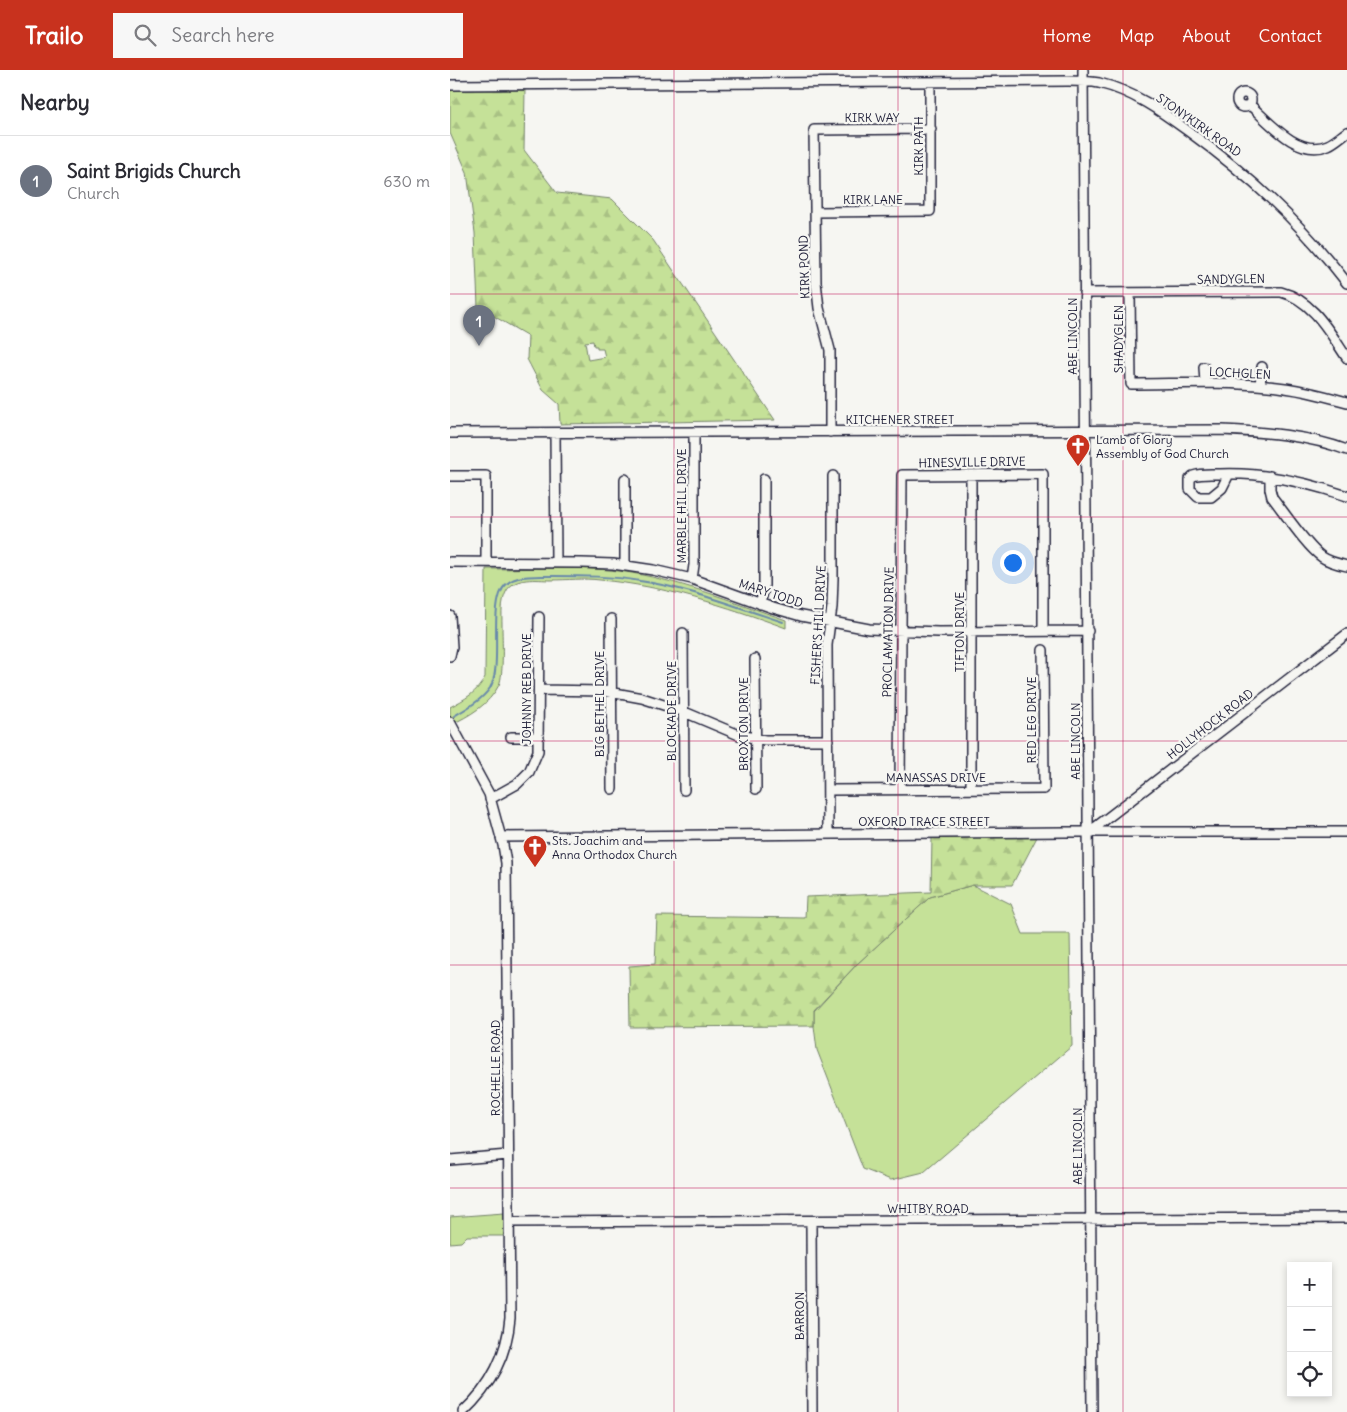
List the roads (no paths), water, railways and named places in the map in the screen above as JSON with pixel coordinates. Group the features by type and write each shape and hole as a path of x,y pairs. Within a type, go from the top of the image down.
{"street":[{"name":"ABE LINCOLN","path":"1083,70 1092,1412"},
{"name":"KIRK PATH","path":"930,82 930,211"},
{"name":"STONYKIRK ROAD","path":"450,85 1092,82 1112,87 1143,101 1226,159 1272,199 1344,272 1347,283"},
{"path":"1249,104 1300,146 1311,148 1328,145 1347,132"},
{"name":"KIRK WAY","path":"814,130 931,129"},
{"name":"KIRK POND","path":"814,130 817,298 830,350 830,432"},
{"name":"KIRK LANE","path":"815,212 930,211"},
{"name":"SANDYGLEN","path":"1084,293 1270,291 1287,294 1303,301 1312,309 1347,358"},
{"name":"SHADYGLEN","path":"1130,293 1131,384"},
{"path":"1204,367 1205,383"},
{"path":"1260,385 1262,367"},
{"name":"LOCHGLEN","path":"1131,384 1205,383 1260,385 1299,390 1347,402"},
{"name":"KITCHENER STREET","path":"450,433 1242,430 1302,437 1347,450"},
{"name":"MARBLE HILL DRIVE","path":"692,580 694,565 694,432"},
{"path":"555,433 556,562"},
{"name":"HINESVILLE DRIVE","path":"902,475 1043,474 1043,631"},
{"path":"1229,474 1270,476 1319,487 1347,496"},
{"name":"PROCLAMATION DRIVE","path":"900,790 902,475"},
{"name":"TIFTON DRIVE","path":"971,475 971,790"},
{"path":"450,476 486,476 486,562"},
{"name":"FISHER'S HILL DRIVE","path":"828,834 827,645 834,579 833,476"},
{"path":"1270,476 1272,497 1311,546 1320,556 1332,563 1347,566"},
{"path":"760,604 764,588 764,479"},
{"path":"625,480 625,566"},
{"name":"MARY TODD","path":"450,562 556,562 625,566 653,570 692,580 801,616 869,629 971,632 1088,631"},
{"path":"450,616 452,647 450,656"},
{"name":"JOHNNY REB DRIVE","path":"490,799 517,784 529,772 536,756 539,737 539,617"},
{"name":"BIG BETHEL DRIVE","path":"611,619 612,789"},
{"name":"BLOCKADE DRIVE","path":"683,632 684,790"},
{"name":"HOLLYHOCK ROAD","path":"1088,833 1347,634"},
{"name":"RED LEG DRIVE","path":"1043,650 1044,789"},
{"name":"BROXTON DRIVE","path":"755,659 756,788"},
{"path":"539,690 612,692 642,698 682,711 739,735 770,740 828,740"},
{"name":"ROCHELLE ROAD","path":"450,722 484,784 490,799 506,863 510,1318 502,1358 489,1383 463,1412"},
{"path":"511,737 539,737"},
{"name":"MANASSAS DRIVE","path":"828,790 1044,789"},
{"name":"OXFORD TRACE STREET","path":"501,837 1347,832"},
{"path":"450,1160 508,1155"},
{"name":"WHITBY ROAD","path":"509,1222 1347,1218"},
{"name":"BARRON","path":"811,1221 812,1412"}],"waterway":[{"path":"454,716 469,707 490,688 494,679 495,669 497,605 504,587 515,579 530,576 629,579 694,593 783,622"}],"place":[{"name":"Saint Brigids Church","path":"479,346"},
{"name":"Lamb of Glory Assembly of God Church","path":"1078,467"},
{"name":"Sts. Joachim and Anna Orthodox Church","path":"535,868"}]}
